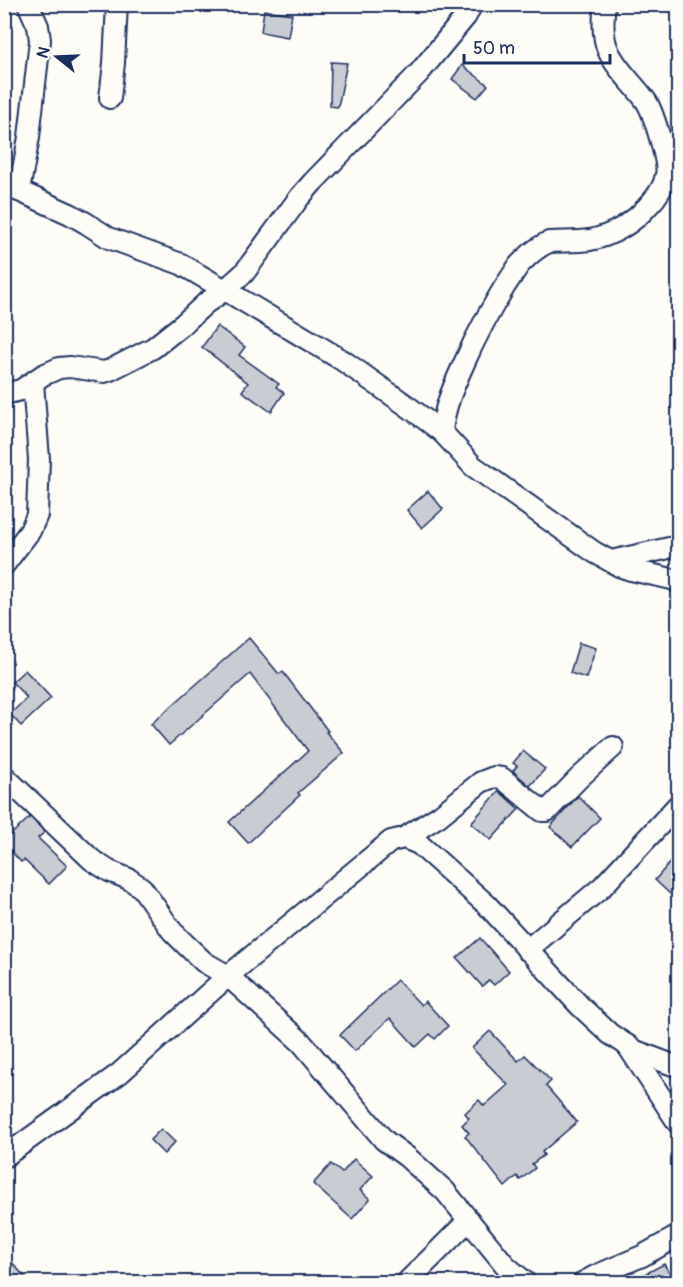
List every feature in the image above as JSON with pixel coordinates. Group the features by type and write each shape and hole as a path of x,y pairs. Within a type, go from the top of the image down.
{"street":[{"path":"28,4 39,26"},
{"path":"43,4 29,137 12,189 70,214 109,238 181,264 342,360 442,432 473,466 570,536 611,561 631,570 678,582"},
{"path":"111,98 117,4"},
{"path":"4,394 21,390 43,375 59,368 70,367 105,372 110,370 153,348 225,290 244,273 313,182 419,73 466,16 472,4"},
{"path":"442,432 445,409 472,346 482,325 519,265 527,256 549,242 590,240 619,230 646,208 665,181 667,171 651,110 616,64 604,38 605,4"},
{"path":"4,565 30,531 37,515 39,459 33,383"},
{"path":"611,561 678,546"},
{"path":"4,1157 120,1073 228,976 391,841 404,838 439,816 481,782 494,777 502,778 542,811 547,811 614,747"},
{"path":"4,776 92,860 142,888 172,932 204,962 228,976 301,1042 384,1140 445,1191 506,1266 525,1282"},
{"path":"527,950 602,887 678,805"},
{"path":"404,838 419,844 487,905 580,1006 610,1034 636,1051 678,1067"},
{"path":"627,1045 678,1123"},
{"path":"407,1282 469,1220"},
{"path":"584,1282 642,1256 678,1236"}],"building":[{"path":"264,10 292,14 288,37 261,32"},
{"path":"331,62 347,63 338,107 330,106"},
{"path":"462,65 488,85 477,98 452,79"},
{"path":"217,326 245,347 239,355 279,384 276,387 284,393 271,412 242,391 248,383 202,347"},
{"path":"428,491 443,509 422,528 407,510"},
{"path":"249,638 279,674 283,672 344,753 298,793 300,795 248,843 229,822 308,751 250,674 169,745 151,724"},
{"path":"579,643 596,648 586,678 570,673"},
{"path":"25,670 51,698 21,726 10,714 27,698 12,682"},
{"path":"523,751 545,769 530,786 513,771 517,766 513,763"},
{"path":"499,791 519,809 491,840 471,823"},
{"path":"578,796 600,818 572,847 550,827"},
{"path":"30,817 45,832 38,838 67,866 49,884 24,860 21,862 4,844 4,841"},
{"path":"678,853 678,884 670,894 655,880"},
{"path":"480,938 509,971 494,985 489,980 482,986 457,958"},
{"path":"397,980 421,1005 425,1001 448,1026 435,1039 430,1034 416,1047 390,1018 355,1051 340,1035"},
{"path":"490,1031 518,1061 525,1055 551,1081 546,1086 577,1122 542,1152 544,1155 532,1164 535,1168 520,1180 517,1176 505,1187 465,1136 469,1133 462,1125 469,1118 465,1113 479,1100 484,1106 508,1085 472,1048"},
{"path":"161,1129 175,1142 164,1154 150,1140"},
{"path":"354,1159 373,1176 360,1190 370,1199 352,1219 313,1184 331,1164 342,1173"},
{"path":"4,1253 29,1282 4,1282"},
{"path":"664,1264 675,1282 630,1282"}]}
